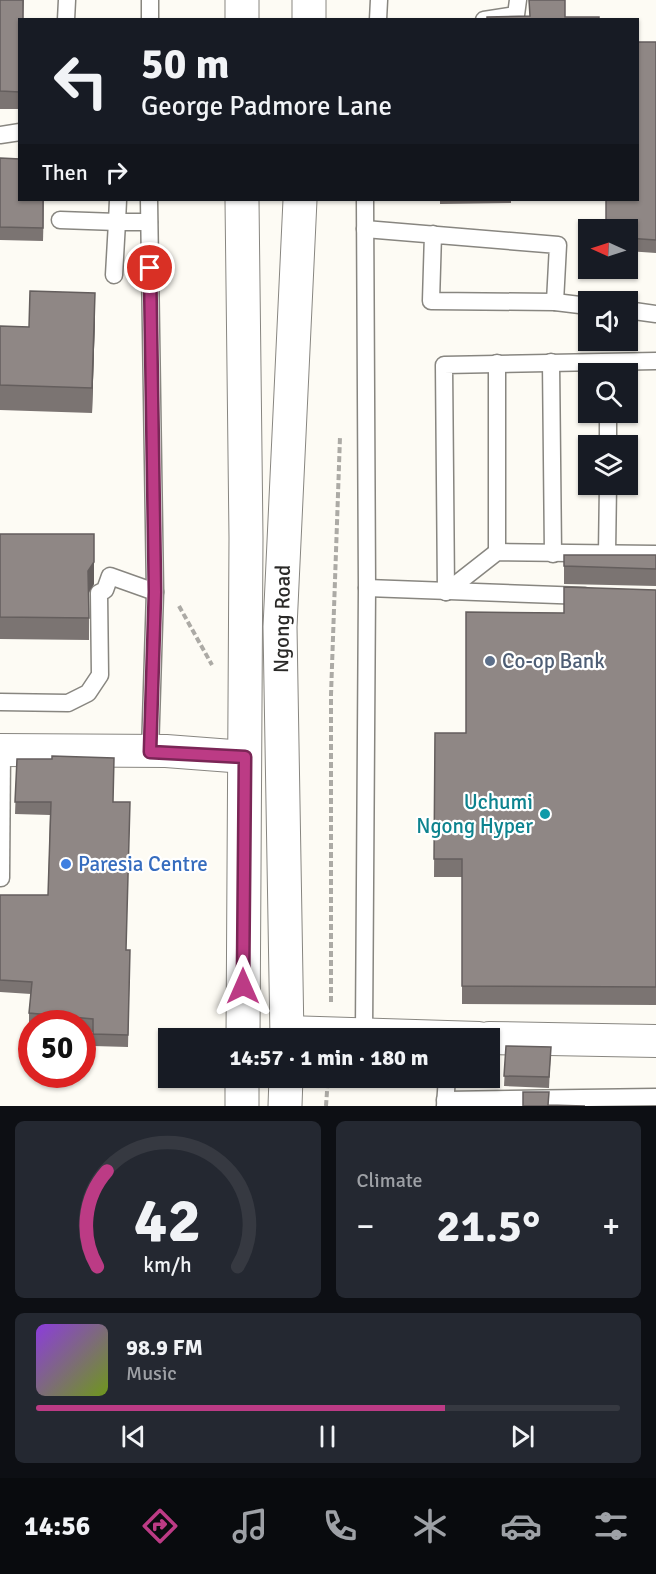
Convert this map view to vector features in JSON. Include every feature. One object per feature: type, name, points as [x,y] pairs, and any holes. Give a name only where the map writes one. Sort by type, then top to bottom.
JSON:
[{"type":"main road","points":[[242,0],[242,18]]},
{"type":"main road","points":[[309,0],[309,18]]},
{"type":"main road","name":"Ngong Road","points":[[242,201],[246,538],[243,1028]]},
{"type":"main road","name":"Ngong Road","points":[[287,1028],[280,627],[300,201]]},
{"type":"main road","points":[[242,1088],[242,1106]]},
{"type":"main road","points":[[285,1106],[286,1088]]},
{"type":"street","points":[[1,750],[150,752],[245,757]]},
{"type":"street","points":[[500,1038],[656,1041]]},
{"type":"lane","points":[[66,18],[67,0]]},
{"type":"lane","points":[[150,0],[150,18]]},
{"type":"lane","points":[[378,18],[379,0]]},
{"type":"lane","points":[[497,18],[516,15],[518,0]]},
{"type":"lane","points":[[0,135],[18,132]]},
{"type":"lane","points":[[114,275],[118,201]]},
{"type":"lane","points":[[149,201],[155,592],[150,752]]},
{"type":"lane","points":[[364,1028],[367,588],[365,201]]},
{"type":"lane","points":[[60,220],[149,222]]},
{"type":"lane","points":[[365,229],[558,245],[555,302]]},
{"type":"lane","points":[[432,234],[431,301],[555,302],[578,305]]},
{"type":"lane","points":[[638,312],[656,314]]},
{"type":"lane","points":[[446,592],[444,365],[551,362],[578,365]]},
{"type":"lane","points":[[551,362],[553,554]]},
{"type":"lane","points":[[638,364],[656,362]]},
{"type":"lane","points":[[497,363],[497,552]]},
{"type":"lane","points":[[607,554],[608,495]]},
{"type":"lane","points":[[446,592],[497,552],[656,554]]},
{"type":"lane","points":[[0,702],[68,703],[88,693],[100,675],[99,593],[105,590],[110,576],[155,592]]},
{"type":"lane","points":[[367,588],[598,596]]},
{"type":"lane","points":[[1,750],[1,878]]},
{"type":"lane","points":[[446,1088],[445,1103],[656,1097]]},
{"type":"path","points":[[331,1028],[331,695],[340,436]]},
{"type":"path","points":[[174,596],[217,675]]},
{"type":"path","points":[[326,1106],[327,1088]]},
{"type":"building","points":[[0,0],[23,0],[23,18],[18,18],[18,92],[0,91]]},
{"type":"building","points":[[529,0],[565,0],[565,17],[599,18],[487,18],[530,16]]},
{"type":"building","points":[[639,42],[656,42],[656,240],[638,239],[638,219],[606,219],[606,201],[639,201]]},
{"type":"building","points":[[0,158],[18,159],[18,201],[43,201],[43,228],[0,227]]},
{"type":"building","points":[[30,291],[95,293],[92,388],[0,385],[0,326],[29,327]]},
{"type":"building","points":[[0,534],[94,534],[94,562],[88,571],[89,618],[0,617]]},
{"type":"building","points":[[564,555],[656,555],[656,569],[564,566]]},
{"type":"building","name":"Uchumi Ngong Hyper","points":[[564,587],[656,590],[656,987],[462,986],[462,859],[434,859],[435,733],[466,733],[466,612],[564,613]]},
{"type":"building","points":[[52,756],[114,758],[113,802],[130,802],[126,950],[130,950],[128,1035],[96,1034],[96,1010],[29,1010],[32,982],[0,980],[0,895],[48,895],[51,802],[15,802],[17,759],[52,759]]},
{"type":"building","points":[[506,1046],[551,1047],[549,1077],[504,1076]]},
{"type":"building","points":[[523,1092],[549,1092],[548,1105],[585,1106],[523,1106]]},
{"type":"place","name":"Co-op Bank","points":[[490,661]]},
{"type":"place","name":"Uchumi Ngong Hyper","points":[[545,814]]},
{"type":"place","name":"Paresia Centre","points":[[66,864]]},
{"type":"route","points":[[150,268],[155,592],[150,752],[166,751],[245,757],[243,986]]}]
